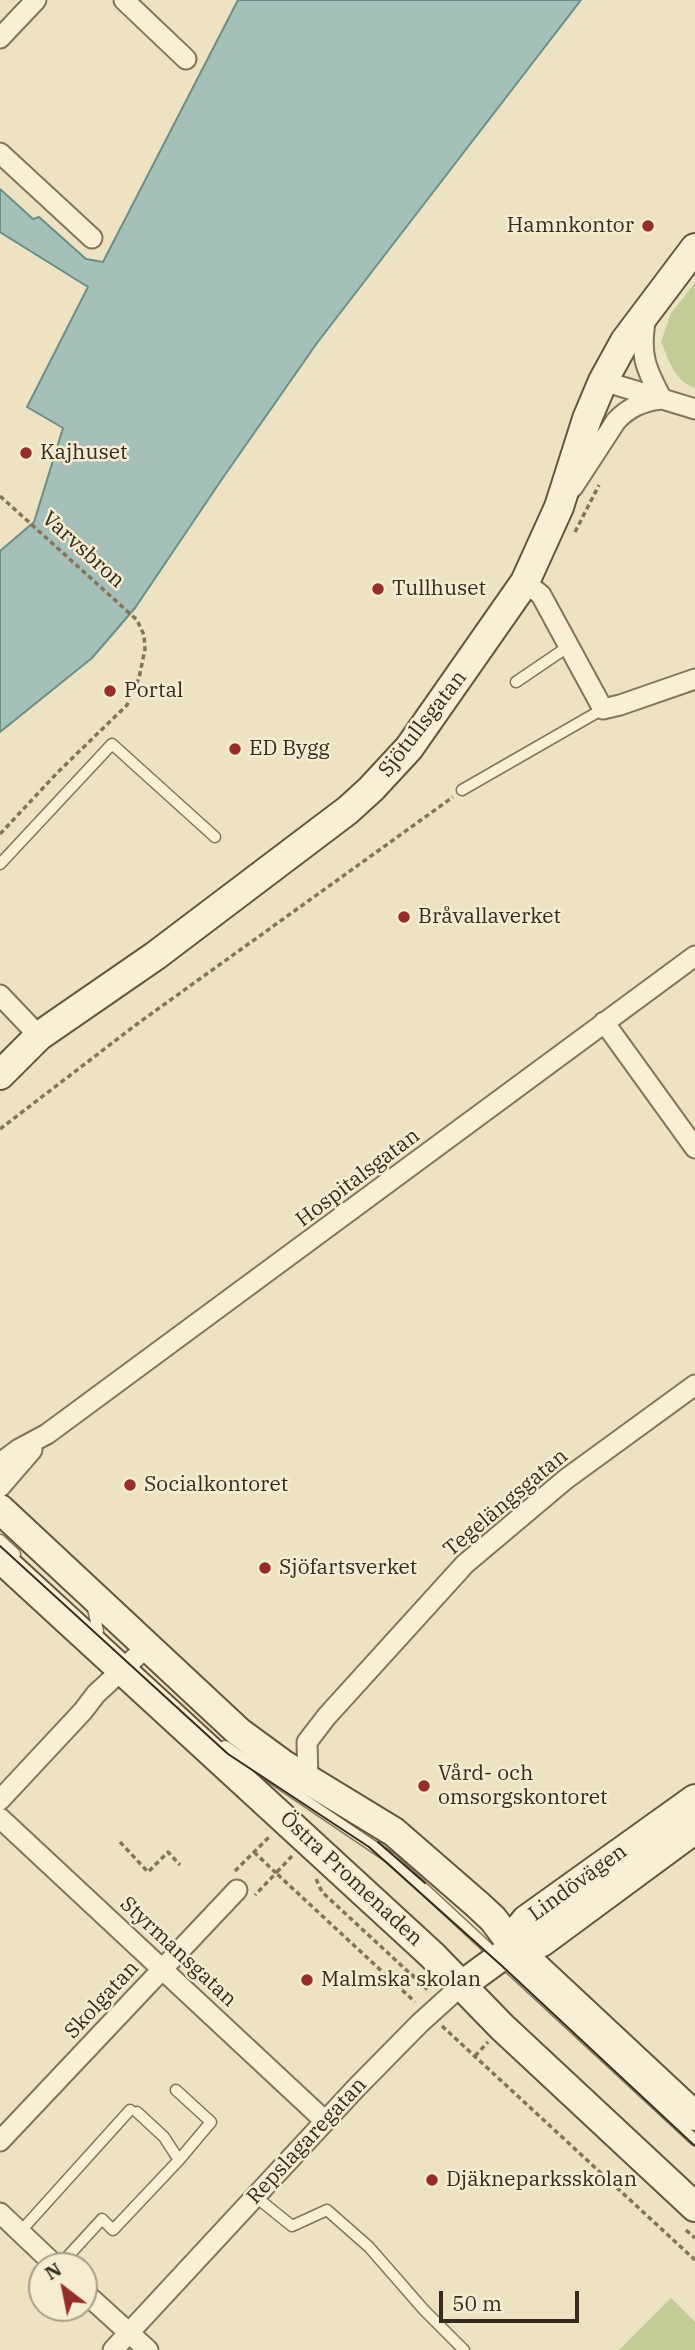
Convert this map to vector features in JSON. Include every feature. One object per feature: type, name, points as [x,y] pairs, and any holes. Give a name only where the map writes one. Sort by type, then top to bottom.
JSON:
[{"type":"main road","name":"Sjötullsgatan","points":[[0,1076],[39,1036],[155,956],[348,810],[409,748],[524,582],[559,508],[587,419],[603,381],[625,341],[695,248]]},
{"type":"main road","name":"Östra Promenaden","points":[[0,1509],[90,1592],[128,1654],[179,1676],[254,1745],[394,1832],[493,1919],[507,1952],[695,2116]]},
{"type":"main road","name":"Östra Promenaden","points":[[10,1558],[128,1654],[244,1780],[695,2207]]},
{"type":"main road","name":"Lindövägen","points":[[507,1952],[517,1931],[526,1920],[695,1799]]},
{"type":"main road","name":"Lindövägen","points":[[507,1952],[542,1942],[695,1829]]},
{"type":"main road","name":"Repslagaregatan","points":[[462,1984],[507,1952]]},
{"type":"street","points":[[0,38],[36,0]]},
{"type":"street","points":[[124,0],[186,59]]},
{"type":"street","points":[[0,153],[92,238]]},
{"type":"street","points":[[648,309],[642,349],[647,372],[662,399]]},
{"type":"street","points":[[603,381],[695,409]]},
{"type":"street","points":[[559,508],[616,421],[637,404],[662,399]]},
{"type":"street","points":[[524,582],[541,595],[603,709],[695,679]]},
{"type":"street","name":"Hospitalsgatan","points":[[0,1463],[47,1434],[695,956]]},
{"type":"street","points":[[0,995],[39,1036]]},
{"type":"street","points":[[604,1022],[695,1148]]},
{"type":"street","name":"Tegelängsgatan","points":[[308,1780],[307,1742],[327,1716],[466,1564],[566,1479],[695,1385]]},
{"type":"street","name":"Hospitalsgatan","points":[[0,1487],[47,1434]]},
{"type":"street","points":[[0,1800],[128,1654]]},
{"type":"street","name":"Styrmansgatan","points":[[0,1818],[326,2121]]},
{"type":"street","name":"Skolgatan","points":[[0,2141],[237,1890]]},
{"type":"street","name":"Repslagaregatan","points":[[113,2350],[326,2121],[420,2023],[462,1984]]},
{"type":"street","points":[[0,2213],[42,2252]]},
{"type":"street","points":[[98,2305],[148,2350]]},
{"type":"lane","points":[[516,682],[569,646]]},
{"type":"lane","points":[[462,790],[603,709]]},
{"type":"lane","points":[[0,864],[112,744],[215,837]]},
{"type":"lane","name":"Östra Promenaden","points":[[0,1540],[10,1558]]},
{"type":"lane","points":[[90,1592],[98,1631]]},
{"type":"lane","name":"Östra Promenaden","points":[[88,1622],[128,1654]]},
{"type":"lane","name":"Östra Promenaden","points":[[212,1734],[232,1753],[372,1844],[507,1952],[695,2140]]},
{"type":"lane","points":[[71,2252],[102,2219],[113,2230],[211,2122],[176,2090]]},
{"type":"lane","points":[[20,2232],[134,2111],[164,2137],[179,2160]]},
{"type":"lane","points":[[256,2197],[292,2226],[327,2210],[369,2246],[464,2350]]},
{"type":"path","name":"Varvsbron","points":[[0,496],[137,620],[144,635],[145,649],[139,678],[127,705],[58,772],[0,834]]},
{"type":"path","points":[[0,1129],[148,1016],[462,790]]},
{"type":"path","points":[[268,1837],[231,1876],[237,1890],[253,1897],[290,1858]]},
{"type":"path","points":[[120,1842],[148,1872],[168,1852],[180,1865]]},
{"type":"path","points":[[254,1852],[401,1988]]},
{"type":"path","points":[[475,2056],[695,2260]]},
{"type":"green space","points":[[695,283],[695,388],[677,375],[661,342],[671,313]]},
{"type":"green space","points":[[671,2298],[695,2322],[695,2350],[619,2350]]},
{"type":"water","points":[[238,0],[581,0],[317,343],[135,608],[92,658],[0,732],[0,551],[34,522],[63,428],[27,407],[88,287],[0,232],[0,189],[33,219],[39,217],[86,259],[103,262]]},
{"type":"tram line","points":[[0,1546],[228,1754],[369,1847],[502,1966],[695,2146]]},
{"type":"tram line","points":[[378,1842],[425,1883]]},
{"type":"place","name":"Hamnkontor","points":[[648,226]]},
{"type":"place","name":"Kajhuset","points":[[26,453]]},
{"type":"place","name":"Tullhuset","points":[[378,589]]},
{"type":"place","name":"Portal","points":[[110,691]]},
{"type":"place","name":"ED Bygg","points":[[235,749]]},
{"type":"place","name":"Bråvallaverket","points":[[404,917]]},
{"type":"place","name":"Socialkontoret","points":[[130,1485]]},
{"type":"place","name":"Sjöfartsverket","points":[[265,1568]]},
{"type":"place","name":"Vård- och omsorgskontoret","points":[[424,1786]]},
{"type":"place","name":"Malmska skolan","points":[[307,1980]]},
{"type":"place","name":"Djäkneparksskolan","points":[[432,2180]]}]
